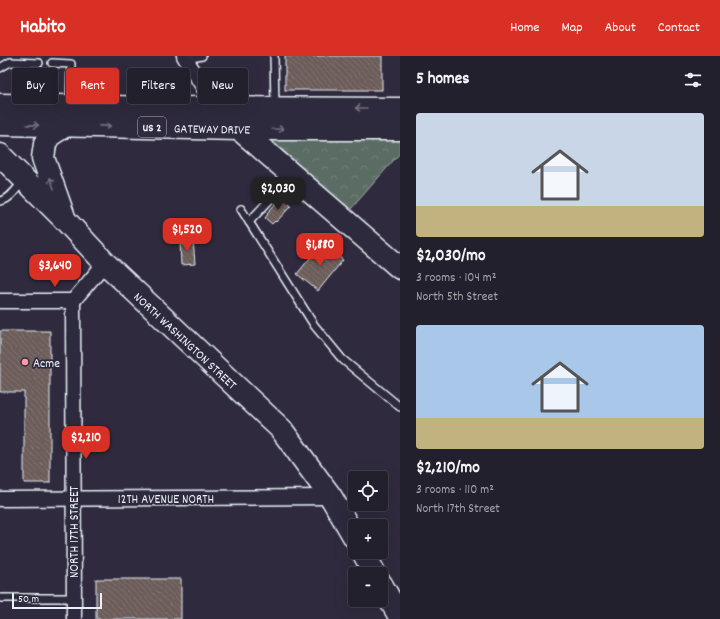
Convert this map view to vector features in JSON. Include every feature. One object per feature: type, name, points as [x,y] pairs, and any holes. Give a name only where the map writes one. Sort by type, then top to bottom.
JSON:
[{"type":"main road","name":"GATEWAY DRIVE","points":[[0,105],[68,116],[239,129],[400,129]]},
{"type":"main road","name":"GATEWAY DRIVE","points":[[0,124],[68,116],[216,108],[400,108]]},
{"type":"main road","points":[[216,108],[400,268]]},
{"type":"main road","points":[[65,220],[43,158],[45,144],[49,136],[68,116]]},
{"type":"main road","name":"NORTH WASHINGTON STREET","points":[[0,155],[65,220],[105,263],[281,429],[331,497],[348,526]]},
{"type":"main road","points":[[388,596],[400,617]]},
{"type":"street","points":[[185,57],[216,108]]},
{"type":"street","points":[[0,301],[73,301],[105,263]]},
{"type":"street","name":"NORTH 17TH STREET","points":[[73,301],[74,619]]},
{"type":"street","name":"12TH AVENUE NORTH","points":[[0,499],[331,497]]},
{"type":"lane","points":[[185,57],[202,56]]},
{"type":"lane","points":[[274,56],[275,108]]},
{"type":"lane","points":[[0,68],[11,59],[39,63]]},
{"type":"lane","points":[[52,63],[71,64],[68,116]]},
{"type":"lane","points":[[249,222],[292,175]]},
{"type":"lane","points":[[0,201],[3,201],[11,195],[24,180]]},
{"type":"lane","points":[[240,209],[314,325],[342,359],[400,407]]},
{"type":"lane","points":[[0,598],[74,598]]},
{"type":"green space","points":[[400,133],[400,153],[350,210],[270,139]]},
{"type":"building","points":[[285,56],[382,56],[382,90],[285,90]]},
{"type":"building","points":[[282,197],[291,206],[276,222],[275,221],[272,224],[265,218],[268,214],[267,213]]},
{"type":"building","points":[[193,239],[195,264],[181,265],[180,240]]},
{"type":"building","points":[[322,243],[343,260],[318,291],[297,274]]},
{"type":"building","points":[[0,331],[50,331],[50,483],[24,483],[24,392],[0,392]]},
{"type":"building","points":[[96,579],[181,579],[181,619],[96,619]]},
{"type":"place","name":"Acme","points":[[25,362]]}]
